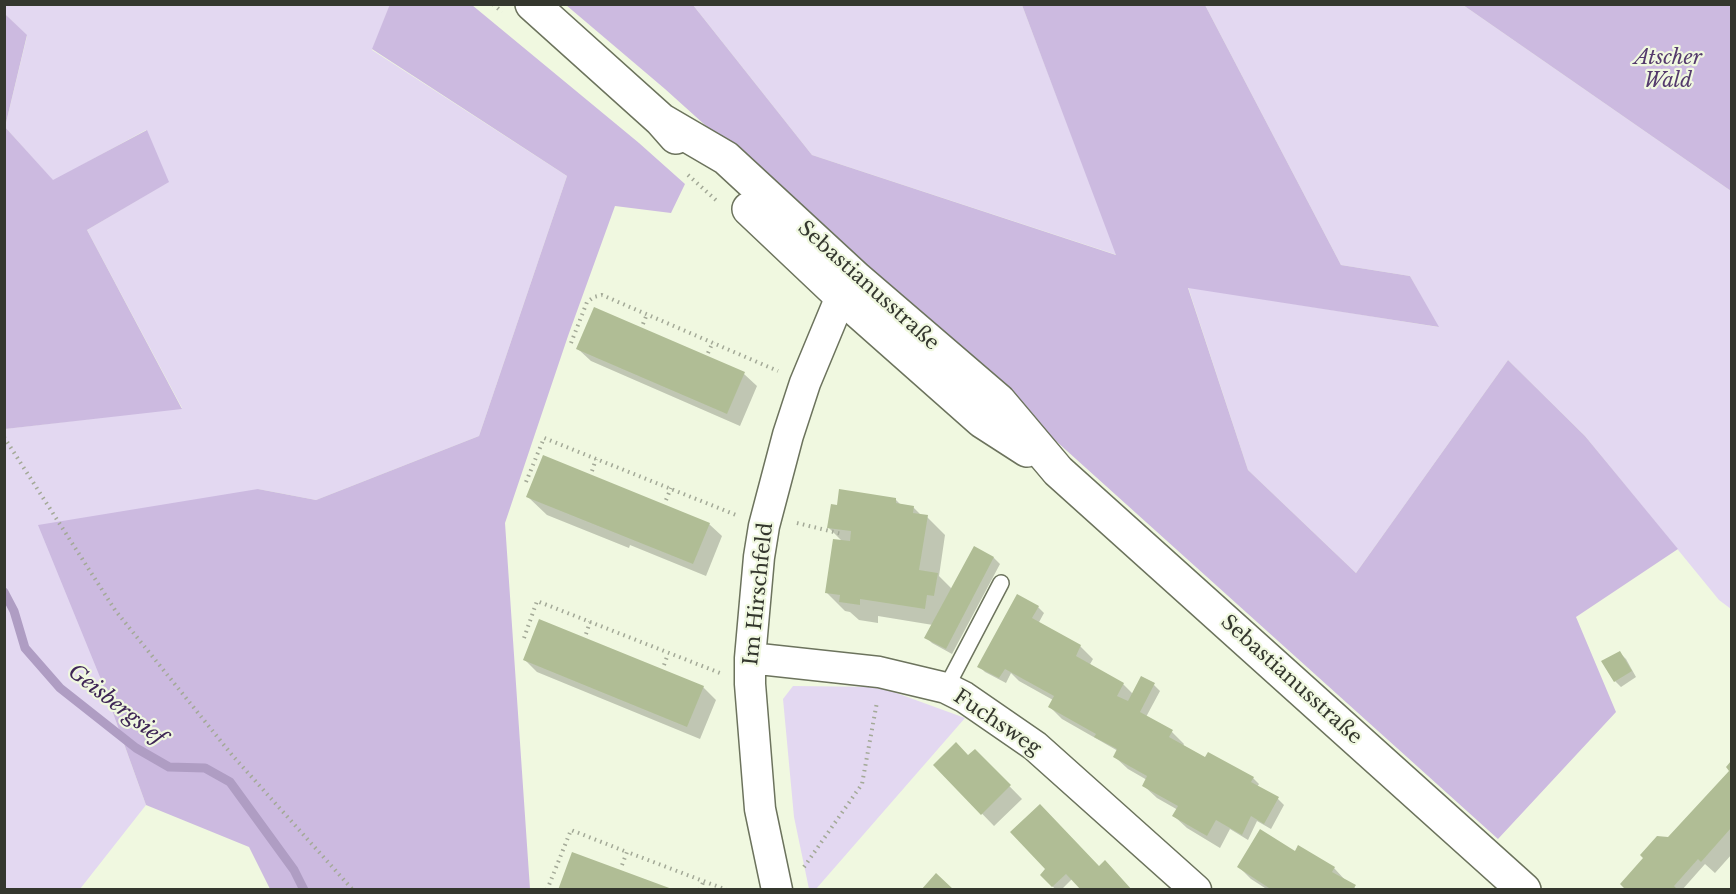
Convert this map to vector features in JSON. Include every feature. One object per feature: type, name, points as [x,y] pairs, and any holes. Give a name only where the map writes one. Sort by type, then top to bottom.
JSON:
[{"type":"main road","name":"Sebastianusstraße","points":[[532,4],[661,120],[726,158],[850,288],[999,401],[1058,471],[1524,890]]},
{"type":"street","name":"Im Hirschfeld","points":[[788,882],[760,809],[750,671],[755,590],[765,521],[788,435],[805,383],[837,306],[850,288]]},
{"type":"street","name":"Fuchsweg","points":[[750,671],[879,672],[946,688],[964,697],[1035,746],[1197,890]]},
{"type":"lane","points":[[946,688],[1001,583]]},
{"type":"path","points":[[681,169],[724,207]]},
{"type":"path","points":[[572,343],[587,302],[602,295],[805,383]]},
{"type":"path","points":[[643,324],[647,313]]},
{"type":"path","points":[[708,353],[713,342]]},
{"type":"path","points":[[4,437],[115,610],[232,755],[353,890]]},
{"type":"path","points":[[526,482],[544,438],[671,488],[765,521],[842,534]]},
{"type":"path","points":[[592,471],[597,459]]},
{"type":"path","points":[[666,500],[671,488]]},
{"type":"path","points":[[524,638],[537,601],[668,654],[750,671]]},
{"type":"path","points":[[586,634],[590,622]]},
{"type":"path","points":[[664,665],[668,654]]},
{"type":"path","points":[[788,882],[862,784],[880,687],[879,672]]},
{"type":"path","points":[[547,890],[571,830],[727,890]]},
{"type":"path","points":[[622,866],[627,852]]},
{"type":"path","points":[[700,890],[704,880]]},
{"type":"shaded area","points":[[5,5],[390,5],[372,50],[567,176],[479,436],[316,500],[258,489],[100,677],[146,805],[80,889],[5,889],[4,429],[182,408],[87,230],[168,182],[146,130],[53,181],[5,127],[27,36],[5,14]]},
{"type":"shaded area","points":[[693,5],[1022,5],[1117,255],[812,155]]},
{"type":"shaded area","points":[[1205,5],[1463,5],[1731,191],[1731,609],[1719,600],[1585,436],[1508,360],[1356,573],[1248,470],[1188,287],[1438,327],[1410,276],[1341,265]]},
{"type":"shaded area","points":[[793,686],[880,687],[965,718],[816,889],[809,889],[794,817],[783,699]]},
{"type":"green space","points":[[390,4],[472,5],[685,184],[671,213],[615,206],[505,523],[530,889],[270,889],[249,847],[146,805],[100,677],[38,525],[258,489],[316,500],[479,436],[567,176],[372,49]]},
{"type":"green space","points":[[566,5],[693,5],[812,155],[1116,255],[1022,5],[1205,5],[1341,265],[1410,276],[1439,327],[1188,288],[1248,470],[1356,573],[1508,360],[1585,436],[1678,549],[1576,617],[1616,712],[1498,839],[665,89]]},
{"type":"green space","name":"Atscher Wald","points":[[1463,5],[1731,5],[1731,191]]},
{"type":"green space","points":[[5,14],[27,35],[5,127]]},
{"type":"green space","points":[[5,127],[53,180],[147,130],[169,182],[87,230],[182,409],[5,429]]},
{"type":"building","points":[[594,307],[745,372],[727,414],[576,349]]},
{"type":"building","points":[[543,455],[710,523],[693,564],[526,497]]},
{"type":"building","points":[[839,489],[896,498],[896,503],[914,506],[913,513],[928,515],[919,570],[938,573],[934,596],[927,595],[925,609],[860,599],[860,605],[839,602],[840,595],[825,593],[833,539],[850,541],[851,531],[827,528],[831,504],[837,505]]},
{"type":"building","points":[[974,546],[994,557],[946,649],[924,638]]},
{"type":"building","points":[[1017,594],[1039,606],[1032,618],[1081,645],[1076,656],[1124,683],[1117,696],[1128,701],[1141,676],[1155,683],[1140,712],[1173,730],[1169,737],[1205,757],[1208,752],[1254,777],[1251,782],[1279,797],[1264,824],[1251,816],[1242,835],[1216,820],[1207,836],[1172,816],[1178,806],[1142,786],[1147,776],[1113,757],[1117,749],[1094,737],[1096,734],[1048,707],[1054,696],[1005,669],[999,678],[977,667]]},
{"type":"building","points":[[539,619],[704,686],[687,727],[523,660]]},
{"type":"building","points":[[1620,651],[1632,671],[1614,682],[1601,661]]},
{"type":"building","points":[[956,742],[968,755],[975,749],[1011,785],[981,815],[933,765]]},
{"type":"building","points":[[1731,761],[1731,828],[1701,862],[1698,859],[1674,886],[1678,890],[1626,890],[1620,884],[1643,858],[1640,855],[1657,836],[1668,837],[1729,771],[1726,767]]},
{"type":"building","points":[[1040,804],[1099,866],[1105,860],[1132,890],[1081,890],[1066,874],[1052,887],[1040,875],[1045,869],[1010,832]]},
{"type":"building","points":[[1260,829],[1295,851],[1298,845],[1335,867],[1332,872],[1356,885],[1354,888],[1357,890],[1272,890],[1237,867]]},
{"type":"building","points":[[572,852],[672,889],[672,890],[558,890]]},
{"type":"building","points":[[936,873],[954,890],[921,890]]},
{"type":"waterway","name":"Geisbergsief","points":[[4,592],[14,611],[25,648],[60,688],[136,748],[169,767],[205,768],[230,782],[294,870],[304,890]]}]
